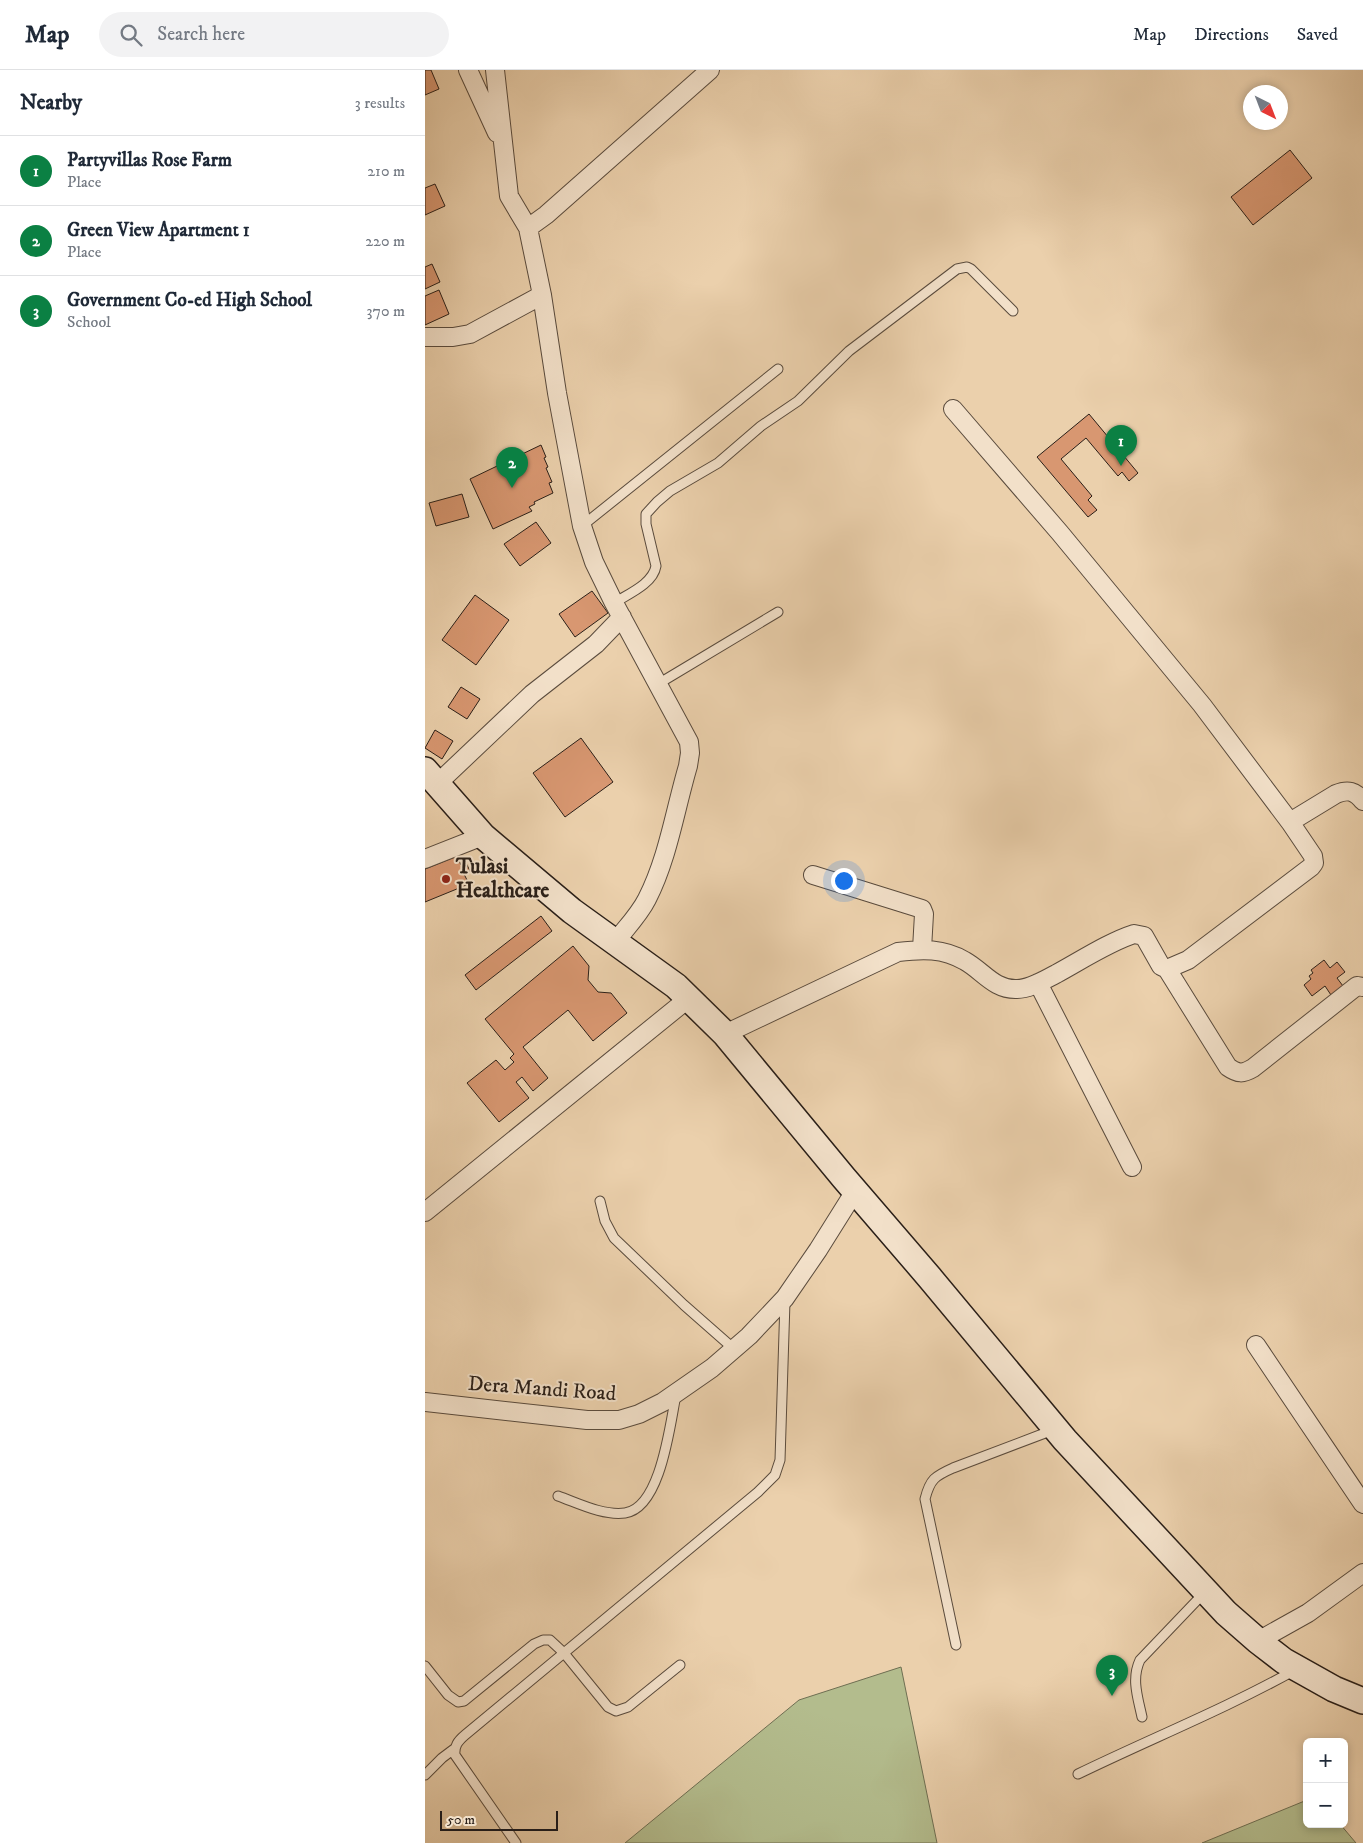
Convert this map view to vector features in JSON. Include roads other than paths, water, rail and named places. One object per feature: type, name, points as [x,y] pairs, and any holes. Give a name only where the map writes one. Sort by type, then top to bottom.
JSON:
[{"type":"street","points":[[468,70],[504,149]]},
{"type":"street","points":[[495,70],[509,196],[528,228],[542,295],[557,393],[582,526],[594,562],[689,742],[688,766],[658,872],[647,899],[615,942]]},
{"type":"street","points":[[528,228],[546,215],[710,70]]},
{"type":"street","points":[[425,338],[453,337],[469,334],[542,295]]},
{"type":"street","points":[[953,409],[1060,533],[1202,705],[1290,822],[1313,856],[1314,863],[1311,867],[1188,960],[1167,969]]},
{"type":"street","points":[[618,610],[596,644],[431,777],[483,836],[572,910],[676,986],[725,1034],[1055,1429],[1226,1613],[1257,1641],[1297,1668],[1333,1689],[1363,1702]]},
{"type":"street","points":[[1290,822],[1344,791],[1356,793],[1363,801]]},
{"type":"street","points":[[425,860],[483,836]]},
{"type":"street","points":[[813,875],[922,909],[924,914],[923,949]]},
{"type":"street","points":[[725,1034],[898,952],[923,949],[940,951],[965,961],[1003,988],[1018,989],[1038,983],[1134,934],[1144,936],[1161,966],[1167,969],[1228,1067],[1235,1072],[1244,1073],[1253,1068],[1357,986],[1363,987]]},
{"type":"street","points":[[1038,983],[1132,1167]]},
{"type":"street","points":[[425,1212],[689,998]]},
{"type":"street","name":"Dera Mandi Road","points":[[425,1402],[587,1420],[619,1420],[639,1414],[663,1402],[712,1368],[749,1336],[785,1298],[818,1250],[855,1190]]},
{"type":"street","points":[[1256,1345],[1363,1504]]},
{"type":"street","points":[[1257,1641],[1308,1613],[1363,1573]]},
{"type":"lane","points":[[618,610],[655,573],[656,566],[646,524],[646,514],[657,502],[670,491],[718,463],[761,426],[798,401],[849,351],[957,269],[967,267],[971,269],[1013,311]]},
{"type":"lane","points":[[582,526],[778,369]]},
{"type":"lane","points":[[658,684],[778,612]]},
{"type":"lane","points":[[599,1201],[605,1221],[614,1238],[677,1299],[734,1349]]},
{"type":"lane","points":[[425,1775],[454,1749],[465,1736],[758,1492],[775,1475],[780,1460],[785,1298]]},
{"type":"lane","points":[[558,1496],[612,1513],[627,1513],[641,1506],[651,1492],[660,1469],[676,1392]]},
{"type":"lane","points":[[956,1645],[925,1499],[928,1484],[940,1474],[1055,1429]]},
{"type":"lane","points":[[1143,1717],[1135,1685],[1135,1670],[1140,1660],[1206,1591]]},
{"type":"lane","points":[[425,1666],[448,1695],[458,1702],[464,1701],[533,1644],[543,1640],[550,1640],[564,1652],[608,1707],[617,1711],[628,1706],[680,1664]]},
{"type":"lane","points":[[1078,1774],[1147,1740],[1188,1724],[1266,1686],[1297,1668]]},
{"type":"lane","points":[[454,1749],[455,1755],[516,1843]]},
{"type":"place","name":"Partyvillas Rose Farm","points":[[1121,466]]},
{"type":"place","name":"Green View Apartment 1","points":[[512,488]]},
{"type":"place","name":"Tulasi Healthcare","points":[[446,879]]},
{"type":"place","name":"Government Co-ed High School","points":[[1112,1696]]}]
